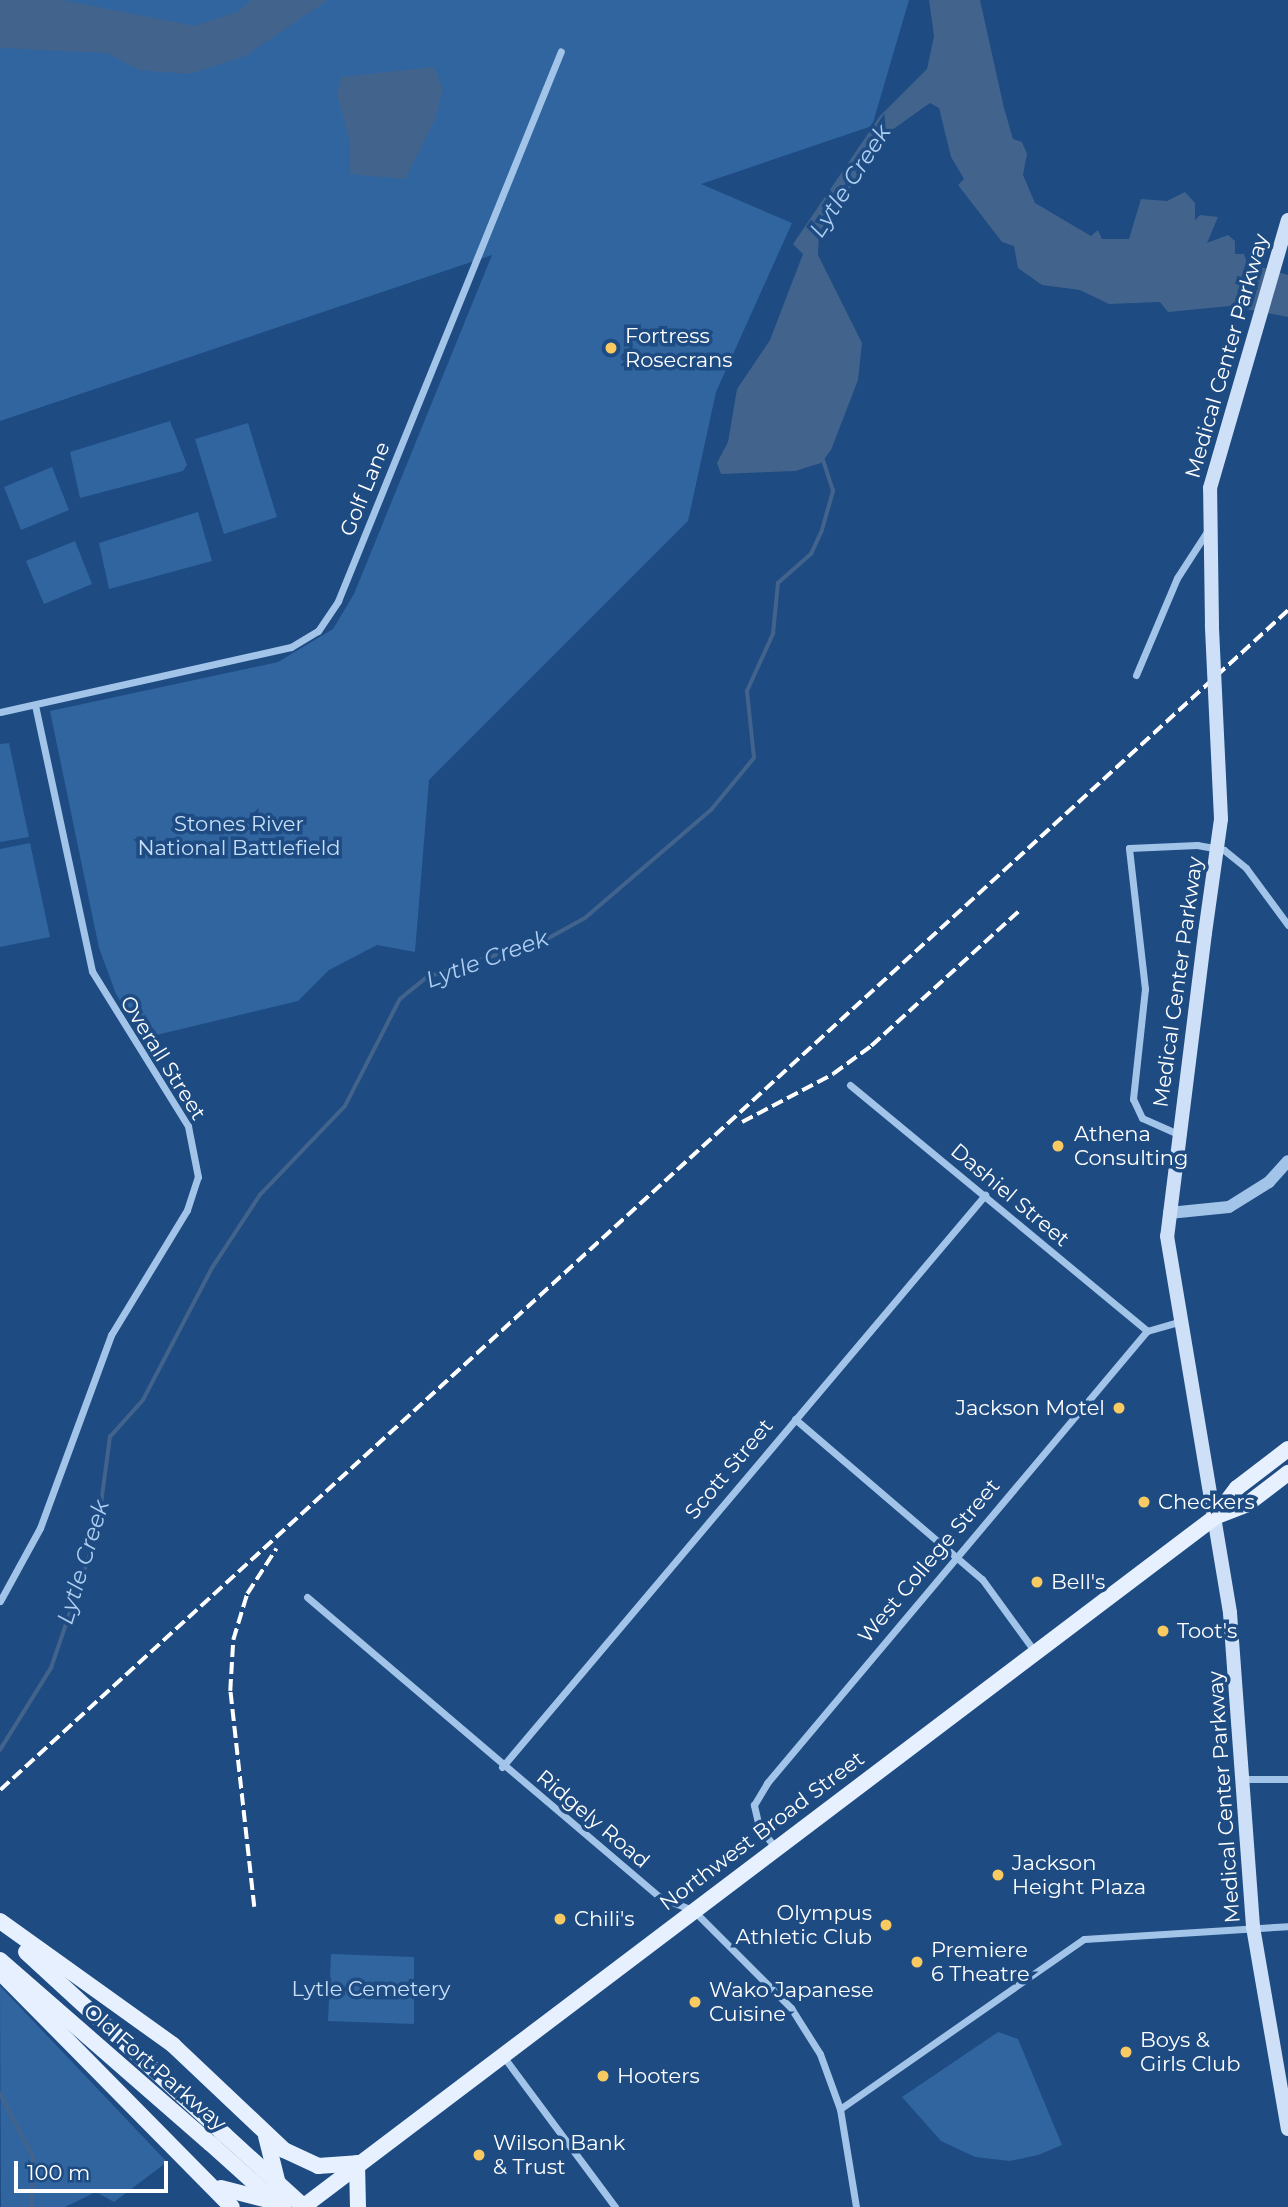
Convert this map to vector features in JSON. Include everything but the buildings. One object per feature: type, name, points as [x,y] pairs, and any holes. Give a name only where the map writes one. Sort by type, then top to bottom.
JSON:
[{"type":"main road","name":"Medical Center Parkway","points":[[1288,220],[1210,488],[1208,530],[1221,819],[1169,1213],[1178,1321],[1215,1517],[1245,1779],[1254,1927],[1285,2086],[1288,2129]]},
{"type":"main road","name":"Northwest Broad Street","points":[[1215,1517],[1237,1488],[1288,1449]]},
{"type":"main road","name":"Northwest Broad Street","points":[[307,2205],[357,2163],[1215,1517],[1246,1505],[1288,1474]]},
{"type":"main road","points":[[0,1921],[173,2045],[265,2134],[308,2163],[357,2163],[358,2207]]},
{"type":"main road","name":"Old Fort Parkway","points":[[0,1928],[225,2135],[307,2205]]},
{"type":"main road","name":"Old Fort Parkway","points":[[0,1960],[280,2206]]},
{"type":"main road","points":[[0,1972],[69,2048],[216,2186],[232,2207]]},
{"type":"main road","points":[[265,2134],[276,2162],[280,2206]]},
{"type":"main road","points":[[216,2186],[280,2206],[307,2205]]},
{"type":"street","name":"Golf Lane","points":[[0,712],[292,647],[318,631],[338,601],[561,51]]},
{"type":"street","points":[[1136,675],[1177,578],[1208,530]]},
{"type":"street","name":"Overall Street","points":[[0,1601],[40,1528],[110,1335],[187,1209],[198,1177],[188,1126],[92,971],[35,705]]},
{"type":"street","points":[[1178,1134],[1142,1118],[1133,1099],[1145,989],[1129,848],[1224,850],[1246,868],[1285,915],[1288,925]]},
{"type":"street","name":"Dashiel Street","points":[[850,1085],[1147,1331]]},
{"type":"street","points":[[1169,1213],[1229,1206],[1269,1182],[1288,1161]]},
{"type":"street","name":"Scott Street","points":[[502,1767],[985,1195]]},
{"type":"street","points":[[1147,1331],[1178,1321]]},
{"type":"street","name":"West College Street","points":[[775,1847],[759,1827],[754,1805],[767,1783],[1147,1331]]},
{"type":"street","points":[[795,1419],[958,1557],[1035,1652]]},
{"type":"street","name":"Ridgely Road","points":[[307,1597],[502,1767],[659,1897],[693,1910],[791,2008],[820,2054],[840,2109],[856,2207]]},
{"type":"street","points":[[1245,1779],[1288,1779]]},
{"type":"street","points":[[840,2109],[1084,1939],[1288,1926]]},
{"type":"street","points":[[502,2055],[615,2207]]},
{"type":"green space","name":"Stones River National Battlefield","points":[[0,0],[909,0],[872,126],[701,184],[792,223],[716,392],[688,521],[429,780],[415,952],[377,945],[329,970],[298,1001],[144,1038],[116,994],[99,948],[50,711],[278,662],[333,629],[354,594],[492,255],[0,421]]},
{"type":"green space","points":[[170,421],[187,465],[183,471],[80,498],[70,452]]},
{"type":"green space","points":[[248,423],[277,517],[224,534],[195,439]]},
{"type":"green space","points":[[52,467],[69,510],[21,530],[4,487]]},
{"type":"green space","points":[[198,512],[212,561],[109,589],[99,543]]},
{"type":"green space","points":[[75,541],[92,584],[44,604],[26,561]]},
{"type":"green space","points":[[9,743],[29,837],[0,842],[0,744]]},
{"type":"green space","points":[[30,843],[50,937],[0,947],[0,849]]},
{"type":"green space","name":"Lytle Cemetery","points":[[331,1954],[414,1957],[414,2024],[328,2021]]},
{"type":"green space","points":[[0,1986],[167,2162],[114,2202],[96,2192],[65,2207],[1,2207]]},
{"type":"green space","points":[[998,2032],[1018,2039],[1062,2145],[1038,2155],[1010,2161],[975,2157],[941,2141],[902,2097]]},
{"type":"water","points":[[0,0],[62,0],[195,26],[239,11],[251,0],[328,0],[245,56],[190,74],[139,70],[107,53],[0,48]]},
{"type":"water","points":[[929,0],[980,0],[1013,139],[1022,142],[1027,154],[1023,175],[1035,203],[1091,236],[1098,230],[1102,239],[1129,239],[1141,199],[1167,201],[1185,192],[1195,203],[1195,220],[1200,215],[1218,217],[1207,243],[1228,235],[1235,241],[1235,254],[1244,254],[1247,263],[1288,275],[1288,317],[1230,306],[1168,312],[1160,302],[1109,304],[1080,290],[1042,285],[1018,268],[1014,246],[1002,242],[958,185],[964,179],[951,157],[939,108],[930,103],[892,130],[819,232],[818,255],[862,343],[858,380],[831,450],[821,463],[795,471],[721,474],[717,463],[728,442],[737,389],[770,340],[803,254],[793,244],[880,116],[927,69],[934,36]]},
{"type":"water","points":[[434,67],[443,89],[435,120],[405,179],[350,174],[350,141],[337,95],[341,77]]},
{"type":"waterway","name":"Lytle Creek","points":[[0,1750],[51,1668],[97,1534],[110,1437],[143,1400],[212,1268],[260,1195],[345,1106],[400,999],[427,977],[547,939],[585,918],[711,810],[754,758],[747,691],[773,634],[778,583],[811,554],[822,530],[833,491],[822,457]]},
{"type":"waterway","name":"Lytle Creek","points":[[0,2093],[34,2158],[32,2207]]},
{"type":"railway","points":[[0,1790],[1288,610]]},
{"type":"railway","points":[[742,1122],[833,1074],[871,1046],[1021,909]]},
{"type":"railway","points":[[254,1907],[230,1691],[233,1640],[247,1594],[276,1549]]},
{"type":"place","name":"Fortress Rosecrans","points":[[611,348]]},
{"type":"place","name":"Athena Consulting","points":[[1058,1146]]},
{"type":"place","name":"Jackson Motel","points":[[1119,1408]]},
{"type":"place","name":"Checkers","points":[[1144,1502]]},
{"type":"place","name":"Bell's","points":[[1037,1582]]},
{"type":"place","name":"Toot's","points":[[1163,1631]]},
{"type":"place","name":"Jackson Height Plaza","points":[[998,1875]]},
{"type":"place","name":"Chili's","points":[[560,1919]]},
{"type":"place","name":"Olympus Athletic Club","points":[[886,1925]]},
{"type":"place","name":"Premiere 6 Theatre","points":[[917,1962]]},
{"type":"place","name":"Wako Japanese Cuisine","points":[[695,2002]]},
{"type":"place","name":"Boys & Girls Club","points":[[1126,2052]]},
{"type":"place","name":"Hooters","points":[[603,2076]]},
{"type":"place","name":"Wilson Bank & Trust","points":[[479,2155]]}]
